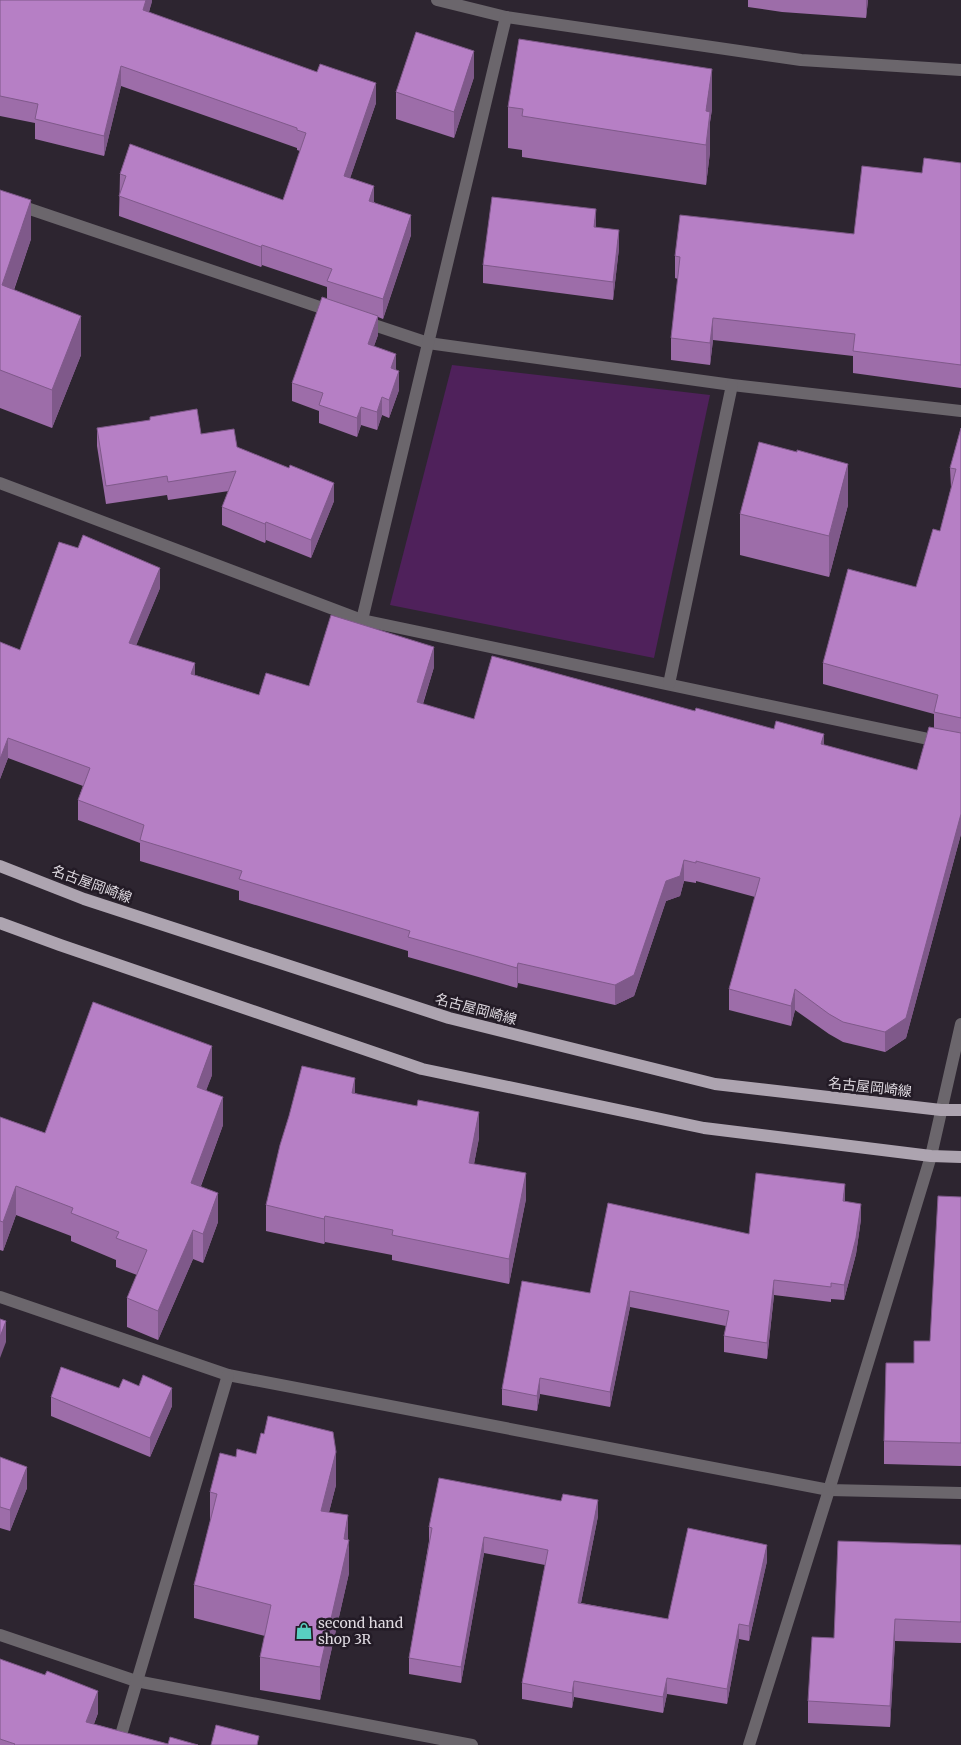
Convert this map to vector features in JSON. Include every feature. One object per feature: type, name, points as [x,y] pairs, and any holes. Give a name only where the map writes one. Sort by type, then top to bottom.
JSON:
[{"type":"main road","name":"名古屋岡崎線","points":[[0,866],[84,899],[449,1018],[715,1084],[941,1110],[961,1110]]},
{"type":"main road","points":[[0,922],[69,948],[422,1069],[704,1128],[931,1156],[961,1157]]},
{"type":"street","points":[[437,0],[506,18],[801,60],[961,70]]},
{"type":"street","points":[[362,620],[506,18]]},
{"type":"street","points":[[0,199],[428,343],[732,385],[961,411]]},
{"type":"street","points":[[669,684],[732,385]]},
{"type":"street","points":[[0,483],[362,620],[961,746]]},
{"type":"street","points":[[749,1745],[931,1156],[961,1024]]},
{"type":"street","points":[[0,1297],[228,1375],[829,1490],[961,1493]]},
{"type":"street","points":[[118,1745],[228,1375]]},
{"type":"street","points":[[0,1635],[136,1681],[472,1745]]},
{"type":"shaded area","points":[[452,365],[710,395],[654,658],[390,605]]},
{"type":"building","points":[[0,0],[146,0],[143,10],[317,72],[320,64],[376,83],[344,176],[374,186],[369,201],[411,215],[383,299],[327,281],[332,269],[262,245],[261,247],[119,196],[126,176],[120,174],[130,144],[283,200],[306,133],[297,130],[297,128],[121,66],[104,136],[35,119],[38,104],[0,96]]},
{"type":"building","points":[[416,32],[474,51],[454,112],[396,92]]},
{"type":"building","points":[[519,39],[712,69],[706,111],[710,112],[706,145],[522,116],[523,109],[508,107]]},
{"type":"building","points":[[924,158],[961,163],[961,365],[853,351],[855,334],[713,318],[710,343],[671,338],[680,257],[675,256],[680,215],[854,234],[862,166],[922,173]]},
{"type":"building","points":[[0,190],[31,200],[2,285],[81,316],[52,390],[0,370]]},
{"type":"building","points":[[492,197],[596,209],[594,227],[619,230],[613,282],[483,265]]},
{"type":"building","points":[[322,297],[378,316],[368,344],[396,354],[391,368],[399,371],[389,400],[382,397],[377,412],[361,407],[357,418],[319,405],[323,393],[292,383]]},
{"type":"building","points":[[197,409],[201,434],[234,429],[237,447],[289,468],[290,465],[334,483],[311,540],[222,507],[236,471],[168,482],[167,476],[106,486],[97,428],[150,420],[150,417]]},
{"type":"building","points":[[961,428],[961,718],[934,712],[938,695],[823,663],[848,569],[916,587],[933,529],[940,531],[956,469],[950,468]]},
{"type":"building","points":[[759,442],[848,464],[829,536],[740,514]]},
{"type":"building","points":[[83,535],[160,568],[129,643],[195,663],[191,674],[259,695],[266,673],[309,686],[331,615],[434,647],[417,702],[474,719],[492,656],[695,711],[696,708],[774,729],[776,721],[824,734],[821,744],[917,770],[929,727],[961,733],[961,814],[906,1018],[885,1032],[843,1022],[795,989],[791,1006],[729,989],[760,878],[696,861],[696,863],[684,860],[680,876],[666,881],[634,975],[615,985],[518,963],[517,968],[408,937],[410,931],[239,879],[242,871],[140,840],[144,825],[78,800],[90,768],[8,738],[0,759],[0,642],[20,650],[59,542],[78,548]]},
{"type":"building","points":[[93,1002],[212,1046],[197,1087],[223,1097],[191,1183],[218,1193],[203,1234],[193,1230],[158,1311],[127,1298],[147,1250],[116,1238],[119,1232],[71,1213],[73,1208],[16,1186],[3,1222],[0,1221],[0,1117],[45,1133]]},
{"type":"building","points":[[302,1066],[355,1078],[352,1093],[417,1106],[418,1100],[479,1112],[469,1163],[526,1173],[509,1259],[392,1235],[393,1230],[325,1216],[324,1219],[266,1205]]},
{"type":"building","points":[[756,1173],[845,1184],[843,1201],[861,1204],[856,1238],[844,1285],[831,1283],[831,1287],[774,1280],[767,1343],[724,1336],[729,1311],[630,1291],[610,1392],[540,1378],[537,1396],[502,1389],[522,1281],[590,1293],[608,1203],[749,1234]]},
{"type":"building","points":[[938,1196],[961,1197],[961,1443],[884,1441],[886,1363],[914,1363],[914,1341],[930,1341]]},
{"type":"building","points":[[0,1319],[6,1321],[0,1337]]},
{"type":"building","points":[[61,1367],[119,1388],[123,1379],[139,1386],[143,1375],[172,1388],[150,1438],[51,1397]]},
{"type":"building","points":[[268,1416],[333,1432],[336,1452],[321,1511],[348,1515],[344,1539],[349,1540],[320,1667],[260,1657],[271,1605],[194,1585],[217,1494],[210,1492],[220,1453],[236,1457],[237,1449],[256,1454],[261,1433],[264,1434]]},
{"type":"building","points":[[0,1457],[27,1467],[10,1510],[0,1507]]},
{"type":"building","points":[[439,1478],[561,1501],[563,1494],[598,1500],[578,1603],[668,1619],[688,1528],[767,1545],[749,1626],[739,1624],[727,1689],[667,1678],[663,1697],[574,1681],[572,1693],[522,1683],[548,1550],[484,1537],[461,1667],[409,1658],[432,1528],[429,1527]]},
{"type":"building","points":[[838,1541],[961,1545],[961,1622],[895,1619],[890,1706],[808,1701],[812,1637],[834,1638]]},
{"type":"building","points":[[0,1659],[45,1675],[47,1671],[98,1691],[86,1722],[168,1744],[170,1737],[198,1745],[14,1745],[0,1739]]},
{"type":"building","points":[[216,1725],[259,1736],[257,1745],[211,1745]]},
{"type":"place","name":"second hand shop 3R","points":[[304,1631]]}]
